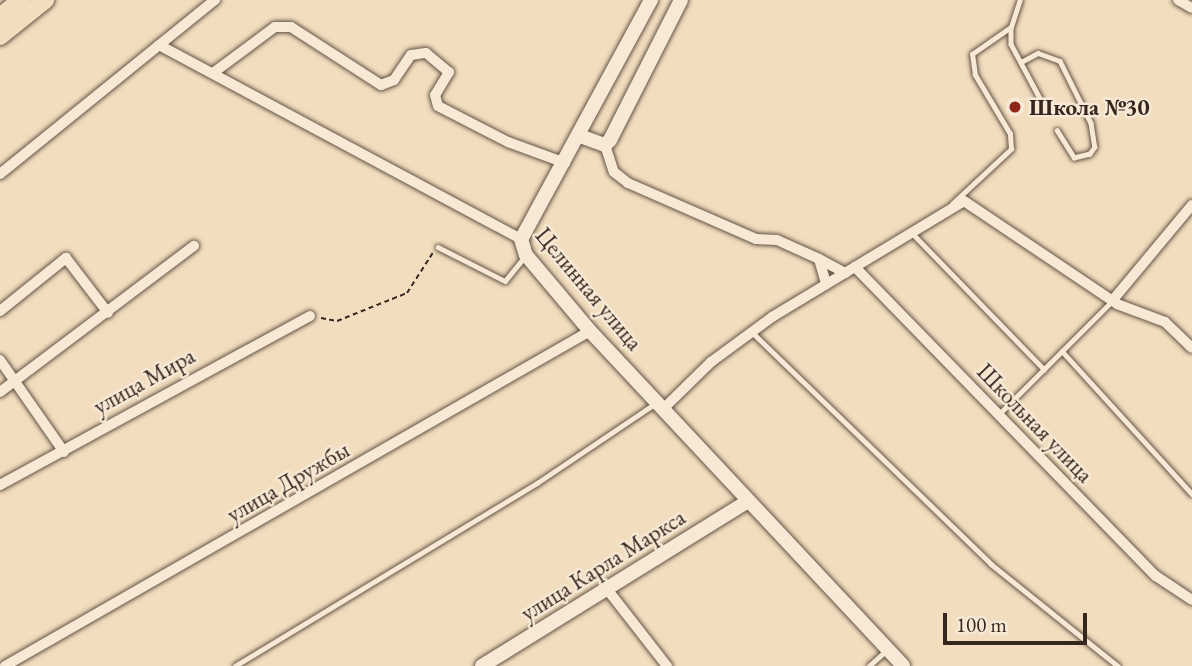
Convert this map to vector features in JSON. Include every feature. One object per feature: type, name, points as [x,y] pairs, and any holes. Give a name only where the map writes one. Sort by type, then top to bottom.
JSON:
[{"type":"highway","points":[[0,17],[21,0]]},
{"type":"highway","points":[[0,36],[45,0]]},
{"type":"street","points":[[0,174],[215,0]]},
{"type":"street","points":[[521,239],[580,136],[651,0]]},
{"type":"street","points":[[681,0],[605,145],[614,172],[628,183],[743,234],[777,240],[845,273]]},
{"type":"street","points":[[1178,0],[1192,8]]},
{"type":"street","points":[[213,73],[275,27],[291,27],[381,85],[394,80],[411,55],[426,53],[449,72],[435,95],[438,106],[508,142],[565,163]]},
{"type":"street","name":"Целинная улица","points":[[159,45],[521,239],[526,255],[590,331],[903,666]]},
{"type":"street","points":[[580,136],[605,145]]},
{"type":"street","points":[[660,406],[711,362],[752,332],[964,201],[1112,301],[1165,322],[1192,348]]},
{"type":"street","points":[[1112,301],[1192,205]]},
{"type":"street","points":[[0,393],[194,246]]},
{"type":"street","points":[[0,311],[66,258],[108,313]]},
{"type":"street","points":[[818,259],[826,284]]},
{"type":"street","name":"Школьная улица","points":[[855,267],[1156,576],[1192,600]]},
{"type":"street","name":"улица Мира","points":[[0,485],[310,316]]},
{"type":"street","name":"улица Дружбы","points":[[5,666],[590,331]]},
{"type":"street","points":[[0,360],[17,380],[64,452]]},
{"type":"street","name":"улица Карла Маркса","points":[[482,666],[747,502]]},
{"type":"street","points":[[607,589],[667,666]]},
{"type":"lane","points":[[1020,0],[1011,27],[1011,44],[1042,102]]},
{"type":"lane","points":[[940,215],[1011,149],[1010,134],[975,75],[972,54],[1011,27]]},
{"type":"lane","points":[[1021,62],[1038,53],[1060,61],[1091,123],[1095,147],[1090,154],[1074,158],[1057,131]]},
{"type":"lane","points":[[912,232],[1044,369]]},
{"type":"lane","points":[[438,247],[505,281],[526,255]]},
{"type":"lane","points":[[999,414],[1112,301]]},
{"type":"lane","points":[[752,332],[990,564],[1118,666]]},
{"type":"lane","points":[[1062,351],[1192,494]]},
{"type":"lane","points":[[235,666],[660,406]]},
{"type":"lane","points":[[869,666],[887,649]]},
{"type":"path","points":[[310,316],[337,321],[407,293],[438,247]]},
{"type":"place","name":"Школа №30","points":[[1015,107]]}]
